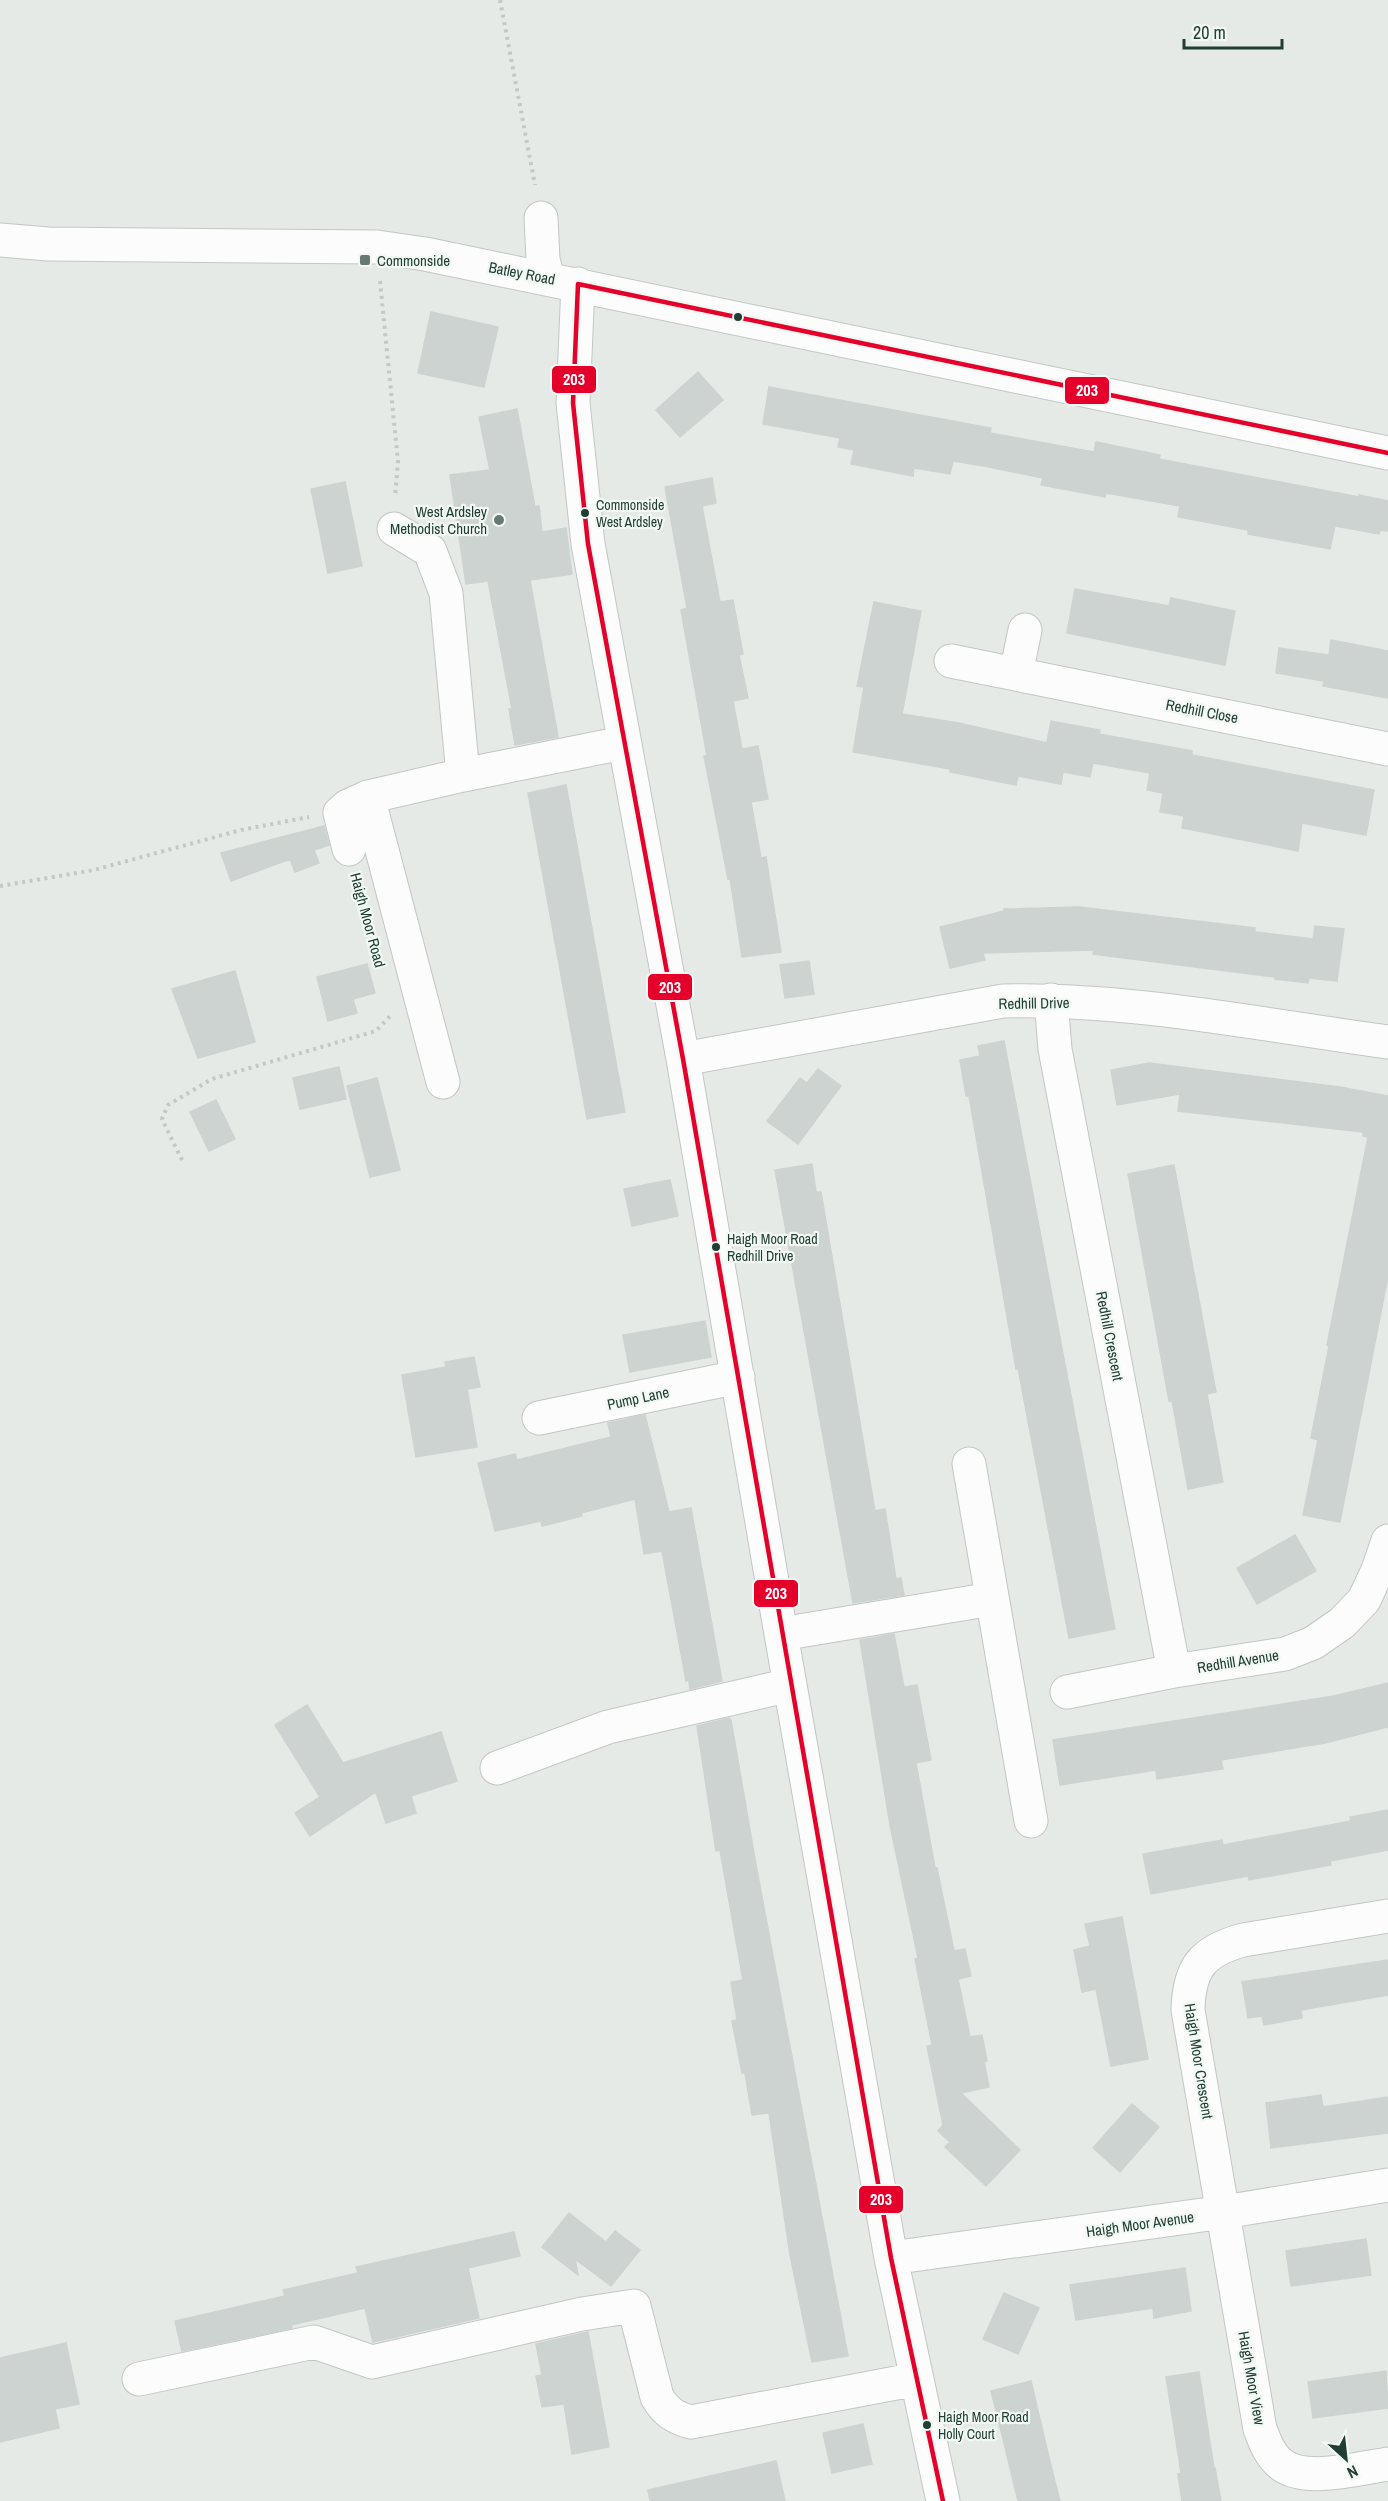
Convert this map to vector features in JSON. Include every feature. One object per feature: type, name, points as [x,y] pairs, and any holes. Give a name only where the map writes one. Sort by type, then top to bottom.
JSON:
[{"type":"street","points":[[541,218],[543,260],[563,281],[588,544],[682,1059],[891,2258],[941,2501]]},
{"type":"street","name":"Batley Road","points":[[0,240],[48,244],[377,247],[425,254],[1388,453]]},
{"type":"street","points":[[394,529],[430,551],[446,593],[463,775]]},
{"type":"street","points":[[1016,674],[1025,630]]},
{"type":"street","name":"Redhill Close","points":[[951,661],[1388,749]]},
{"type":"street","points":[[354,805],[463,775],[623,743]]},
{"type":"street","points":[[349,849],[354,805]]},
{"type":"street","points":[[354,805],[443,1082]]},
{"type":"street","name":"Redhill Drive","points":[[682,1059],[1003,1001],[1051,1000],[1106,1004],[1388,1042]]},
{"type":"street","name":"Redhill Crescent","points":[[1051,1000],[1055,1049],[1174,1671]]},
{"type":"street","name":"Pump Lane","points":[[538,1418],[738,1377]]},
{"type":"street","points":[[969,1464],[1031,1821]]},
{"type":"street","name":"Redhill Avenue","points":[[1067,1692],[1174,1671],[1285,1654],[1313,1643],[1342,1623],[1364,1600],[1388,1541]]},
{"type":"street","points":[[781,1634],[992,1599]]},
{"type":"street","points":[[497,1768],[608,1727],[790,1685]]},
{"type":"street","name":"Haigh Moor Crescent","points":[[1224,2212],[1188,2010],[1189,1991],[1194,1975],[1204,1957],[1221,1946],[1243,1940],[1388,1916]]},
{"type":"street","name":"Haigh Moor Avenue","points":[[891,2258],[1224,2212],[1388,2186]]},
{"type":"street","name":"Haigh Moor View","points":[[1224,2212],[1260,2429],[1268,2450],[1281,2465],[1300,2474],[1388,2464]]},
{"type":"street","points":[[139,2379],[314,2342],[372,2362],[582,2314],[634,2306],[657,2397],[664,2409],[677,2419],[691,2422],[711,2420],[885,2383],[917,2379]]},
{"type":"path","points":[[500,0],[541,218]]},
{"type":"path","points":[[377,247],[398,462],[394,529]]},
{"type":"path","points":[[0,886],[93,870],[285,820],[354,805]]},
{"type":"path","points":[[182,1160],[162,1119],[168,1105],[212,1079],[376,1031],[393,1013]]},
{"type":"building","points":[[431,312],[498,327],[484,387],[418,373]]},
{"type":"building","points":[[698,372],[723,400],[680,437],[656,410]]},
{"type":"building","points":[[769,387],[991,428],[990,433],[1094,452],[1096,442],[1160,455],[1159,459],[1388,501],[1388,531],[1380,530],[1379,534],[1335,526],[1330,549],[1248,534],[1248,530],[1178,517],[1180,506],[1106,493],[1105,497],[1041,485],[1043,478],[984,466],[953,461],[950,474],[914,468],[913,476],[851,464],[854,450],[838,447],[840,438],[763,424]]},
{"type":"building","points":[[517,409],[535,507],[539,506],[542,532],[566,528],[572,574],[530,580],[558,737],[515,745],[509,709],[512,709],[488,581],[466,584],[450,475],[490,470],[479,417]]},
{"type":"building","points":[[712,478],[716,503],[702,506],[720,602],[733,600],[743,654],[739,655],[748,698],[733,701],[742,749],[758,746],[768,799],[751,802],[761,858],[766,857],[781,952],[742,957],[730,878],[728,879],[704,756],[707,756],[681,610],[687,608],[665,487]]},
{"type":"building","points":[[345,482],[362,566],[328,573],[311,489]]},
{"type":"building","points":[[1075,589],[1169,606],[1171,598],[1235,611],[1225,665],[1067,633]]},
{"type":"building","points":[[874,602],[921,611],[902,714],[959,723],[1047,743],[1051,721],[1100,730],[1099,734],[1192,751],[1192,755],[1374,790],[1366,835],[1302,823],[1298,851],[1182,828],[1184,816],[1160,812],[1163,793],[1147,790],[1150,773],[1093,763],[1090,777],[1063,772],[1061,784],[1018,776],[1016,785],[950,772],[950,769],[853,752],[864,687],[857,686]]},
{"type":"building","points":[[1331,640],[1388,651],[1388,698],[1323,686],[1324,681],[1276,673],[1279,648],[1329,655]]},
{"type":"building","points":[[566,785],[625,1112],[587,1119],[528,793]]},
{"type":"building","points":[[324,826],[329,845],[314,850],[319,863],[295,872],[290,859],[231,881],[221,853]]},
{"type":"building","points":[[1079,907],[1255,928],[1255,932],[1313,939],[1315,926],[1344,929],[1337,981],[1309,978],[1308,983],[1275,979],[1275,977],[1093,954],[1094,950],[983,953],[985,960],[950,968],[940,927],[1004,911],[1004,909]]},
{"type":"building","points":[[809,961],[814,994],[785,998],[780,965]]},
{"type":"building","points":[[367,964],[375,993],[353,999],[357,1013],[328,1021],[317,977]]},
{"type":"building","points":[[235,971],[255,1042],[198,1058],[172,989]]},
{"type":"building","points":[[1004,1041],[1115,1629],[1069,1638],[1018,1368],[1016,1369],[969,1096],[966,1096],[960,1060],[980,1056],[978,1046]]},
{"type":"building","points":[[1149,1063],[1340,1087],[1388,1096],[1388,1276],[1340,1522],[1303,1515],[1318,1440],[1311,1438],[1368,1137],[1363,1136],[1363,1132],[1178,1111],[1180,1094],[1117,1105],[1111,1070]]},
{"type":"building","points":[[339,1067],[346,1099],[300,1109],[293,1078]]},
{"type":"building","points":[[818,1069],[841,1086],[798,1144],[767,1121],[800,1078],[807,1083]]},
{"type":"building","points":[[377,1078],[400,1170],[370,1177],[347,1086]]},
{"type":"building","points":[[216,1100],[235,1139],[209,1151],[190,1112]]},
{"type":"building","points":[[812,1164],[816,1192],[821,1192],[875,1511],[885,1509],[896,1579],[901,1578],[904,1595],[853,1603],[775,1170]]},
{"type":"building","points":[[1174,1165],[1216,1392],[1207,1394],[1223,1482],[1188,1489],[1172,1400],[1169,1401],[1128,1174]]},
{"type":"building","points":[[670,1180],[678,1216],[632,1226],[624,1189]]},
{"type":"building","points":[[705,1321],[711,1357],[630,1372],[623,1335]]},
{"type":"building","points":[[474,1357],[480,1387],[467,1389],[477,1447],[416,1457],[402,1375],[446,1367],[445,1362]]},
{"type":"building","points":[[645,1415],[669,1512],[691,1508],[722,1681],[690,1689],[689,1680],[686,1681],[662,1551],[644,1554],[635,1499],[542,1526],[541,1521],[495,1531],[478,1463],[515,1454],[517,1460],[611,1437],[608,1423]]},
{"type":"building","points":[[1295,1535],[1316,1571],[1257,1604],[1237,1568]]},
{"type":"building","points":[[894,1634],[904,1687],[917,1685],[931,1760],[916,1763],[935,1868],[937,1868],[954,1951],[965,1949],[971,1976],[958,1979],[970,2037],[982,2035],[987,2061],[984,2061],[989,2087],[961,2093],[1020,2150],[986,2186],[945,2147],[950,2142],[938,2131],[943,2125],[927,2046],[932,2045],[915,1959],[918,1958],[890,1825],[860,1640]]},
{"type":"building","points":[[1388,1683],[1388,1727],[1325,1743],[1221,1760],[1223,1769],[1157,1779],[1156,1770],[1060,1785],[1053,1740],[1334,1696]]},
{"type":"building","points":[[307,1705],[343,1763],[441,1732],[457,1781],[411,1796],[416,1813],[386,1823],[376,1792],[310,1836],[295,1813],[320,1797],[275,1725]]},
{"type":"building","points":[[729,1718],[848,2356],[812,2362],[790,2255],[769,2113],[752,2115],[745,2073],[742,2073],[732,2021],[737,2020],[731,1982],[743,1980],[720,1850],[716,1851],[697,1726]]},
{"type":"building","points":[[1388,1810],[1388,1850],[1330,1861],[1331,1865],[1249,1880],[1248,1876],[1151,1894],[1143,1854],[1222,1840],[1223,1845],[1351,1821],[1350,1817]]},
{"type":"building","points":[[1122,1917],[1148,2059],[1111,2066],[1096,1989],[1082,1992],[1074,1950],[1090,1946],[1085,1924]]},
{"type":"building","points":[[1388,1960],[1388,1995],[1301,2010],[1302,2018],[1264,2025],[1262,2016],[1248,2018],[1242,1982]]},
{"type":"building","points":[[1321,2095],[1323,2107],[1388,2097],[1388,2133],[1271,2148],[1266,2103]]},
{"type":"building","points":[[1132,2104],[1159,2127],[1120,2172],[1093,2148]]},
{"type":"building","points":[[569,2213],[606,2242],[615,2231],[640,2250],[611,2286],[575,2259],[578,2275],[542,2247]]},
{"type":"building","points":[[514,2232],[520,2256],[468,2268],[479,2318],[373,2342],[365,2308],[291,2325],[292,2328],[182,2351],[175,2321],[285,2296],[283,2290],[358,2273],[356,2267]]},
{"type":"building","points":[[1366,2239],[1371,2275],[1291,2286],[1286,2251]]},
{"type":"building","points":[[1185,2268],[1191,2311],[1154,2318],[1153,2308],[1076,2320],[1070,2285]]},
{"type":"building","points":[[1004,2293],[1039,2308],[1018,2354],[983,2339]]},
{"type":"building","points":[[588,2332],[609,2447],[572,2454],[564,2404],[542,2407],[536,2376],[542,2375],[536,2344]]},
{"type":"building","points":[[66,2343],[79,2404],[55,2409],[59,2428],[0,2442],[0,2358]]},
{"type":"building","points":[[1386,2371],[1388,2408],[1313,2418],[1308,2382]]},
{"type":"building","points":[[1199,2372],[1221,2501],[1182,2501],[1178,2474],[1181,2473],[1166,2377]]},
{"type":"building","points":[[1031,2381],[1060,2501],[1018,2501],[991,2391]]},
{"type":"building","points":[[863,2424],[872,2464],[832,2473],[823,2433]]},
{"type":"building","points":[[776,2461],[785,2501],[650,2501],[648,2490]]},
{"type":"transit line","name":"203","points":[[943,2501],[891,2258],[683,1059],[588,544],[573,403],[578,284],[1388,453]]},
{"type":"place","name":"Commonside","points":[[365,260]]},
{"type":"place","name":"Commonside West Ardsley","points":[[585,513]]},
{"type":"place","name":"West Ardsley Methodist Church","points":[[499,520]]},
{"type":"place","name":"Haigh Moor Road Redhill Drive","points":[[716,1247]]},
{"type":"place","name":"Haigh Moor Road Holly Court","points":[[927,2425]]}]
